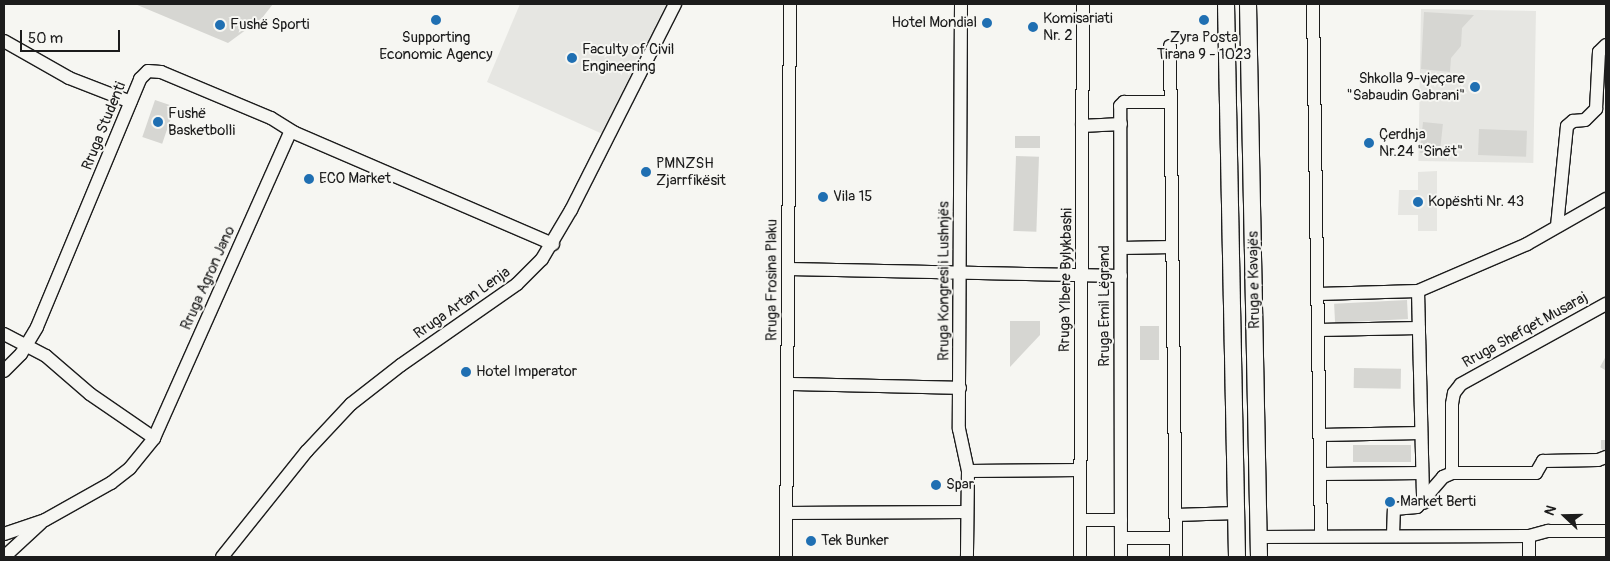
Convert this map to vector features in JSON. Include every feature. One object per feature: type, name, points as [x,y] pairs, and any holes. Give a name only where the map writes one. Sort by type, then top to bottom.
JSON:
[{"type":"main road","points":[[1218,4],[1227,22]]},
{"type":"main road","name":"Rruga e Kavajës","points":[[1226,4],[1236,557]]},
{"type":"main road","name":"Rruga e Kavajës","points":[[1248,4],[1259,557]]},
{"type":"main road","points":[[1249,20],[1257,4]]},
{"type":"street","name":"Rruga Artan Lenja","points":[[222,557],[307,451],[351,404],[400,365],[517,284],[553,244],[674,4]]},
{"type":"street","name":"Rruga Frosina Plaku","points":[[786,557],[790,4]]},
{"type":"street","name":"Rruga Kongresi i Lushnjës","points":[[961,4],[960,429],[968,471],[967,557]]},
{"type":"street","name":"Rruga Ylbere Bylykbashi","points":[[1080,557],[1083,4]]},
{"type":"street","points":[[1313,4],[1321,536]]},
{"type":"street","points":[[4,42],[69,78],[131,102]]},
{"type":"street","points":[[1557,226],[1567,126],[1573,121],[1584,120],[1596,109],[1599,52],[1606,45]]},
{"type":"street","points":[[1170,46],[1176,557]]},
{"type":"street","name":"Rruga Studenti","points":[[4,371],[26,345],[144,74],[154,70],[271,118],[291,131],[553,244]]},
{"type":"street","name":"Rruga Emil Lëgrand","points":[[1121,557],[1120,106],[1124,102],[1170,102]]},
{"type":"street","points":[[1082,126],[1121,124]]},
{"type":"street","name":"Rruga Agron Jano","points":[[45,520],[112,483],[130,468],[154,438],[291,131]]},
{"type":"street","points":[[1318,294],[1418,291],[1527,244],[1606,198]]},
{"type":"street","points":[[1121,248],[1172,247]]},
{"type":"street","points":[[788,269],[1120,276]]},
{"type":"street","points":[[1418,291],[1422,503]]},
{"type":"street","name":"Rruga Shefqet Musaraj","points":[[1452,473],[1452,404],[1454,393],[1461,384],[1606,304]]},
{"type":"street","points":[[1318,330],[1419,328]]},
{"type":"street","points":[[4,334],[26,345],[154,438]]},
{"type":"street","points":[[788,384],[960,388]]},
{"type":"street","points":[[1320,435],[1421,433]]},
{"type":"street","points":[[1393,536],[1394,509],[1411,509],[1422,503],[1442,477],[1452,473],[1536,473],[1543,461],[1598,460],[1606,457]]},
{"type":"street","points":[[968,471],[1080,470]]},
{"type":"street","points":[[1321,474],[1422,473]]},
{"type":"street","points":[[786,513],[967,512]]},
{"type":"street","points":[[1176,515],[1236,513]]},
{"type":"street","points":[[4,534],[45,520]]},
{"type":"street","points":[[4,557],[45,520]]},
{"type":"street","points":[[1080,520],[1121,520]]},
{"type":"street","points":[[1259,537],[1529,536],[1548,531],[1606,531]]},
{"type":"street","points":[[1529,536],[1529,557]]},
{"type":"street","points":[[1121,538],[1176,538]]},
{"type":"shaded area","name":"Fushë Sporti","points":[[135,4],[273,4],[262,18],[228,43]]},
{"type":"shaded area","name":"Faculty of Civil Engineering","points":[[520,4],[675,4],[607,136],[487,82]]},
{"type":"shaded area","name":"Shkolla 9-vjeçare \"Sabaudin Gabrani\"","points":[[1421,9],[1536,11],[1533,163],[1418,161]]},
{"type":"shaded area","points":[[1424,12],[1474,15],[1462,28],[1461,46],[1451,58],[1450,72],[1421,69]]},
{"type":"shaded area","name":"Fushë Basketbolli","points":[[155,100],[175,107],[162,144],[142,137]]},
{"type":"shaded area","points":[[1423,122],[1443,124],[1440,155],[1420,153]]},
{"type":"shaded area","points":[[1479,129],[1527,131],[1526,157],[1478,155]]},
{"type":"shaded area","points":[[1015,136],[1040,136],[1040,148],[1015,148]]},
{"type":"shaded area","points":[[1016,156],[1039,157],[1036,232],[1013,231]]},
{"type":"shaded area","name":"Kopështi Nr. 43","points":[[1437,171],[1437,231],[1418,231],[1418,215],[1398,215],[1399,190],[1418,190],[1418,172]]},
{"type":"shaded area","points":[[1407,300],[1408,319],[1335,323],[1334,304]]},
{"type":"shaded area","points":[[1010,321],[1040,321],[1040,335],[1010,367]]},
{"type":"shaded area","points":[[1140,326],[1159,326],[1159,360],[1140,360]]},
{"type":"shaded area","points":[[1606,356],[1606,440],[1605,370],[1600,367]]},
{"type":"shaded area","points":[[1354,368],[1401,369],[1401,389],[1354,388]]},
{"type":"shaded area","points":[[1601,440],[1606,440],[1605,451],[1601,449]]},
{"type":"shaded area","points":[[1353,445],[1411,445],[1411,462],[1353,462]]},
{"type":"place","name":"Supporting Economic Agency","points":[[436,20]]},
{"type":"place","name":"Zyra Posta Tirana 9 - 1023","points":[[1204,20]]},
{"type":"place","name":"Hotel Mondial","points":[[987,23]]},
{"type":"place","name":"Fushë Sporti","points":[[220,25]]},
{"type":"place","name":"Komisariati Nr. 2","points":[[1033,27]]},
{"type":"place","name":"Faculty of Civil Engineering","points":[[572,58]]},
{"type":"place","name":"Shkolla 9-vjeçare \"Sabaudin Gabrani\"","points":[[1475,87]]},
{"type":"place","name":"Fushë Basketbolli","points":[[158,122]]},
{"type":"place","name":"Çerdhja Nr.24 \"Sinët\"","points":[[1369,143]]},
{"type":"place","name":"PMNZSH Zjarrfikësit","points":[[646,172]]},
{"type":"place","name":"ECO Market","points":[[309,179]]},
{"type":"place","name":"Vila 15","points":[[823,197]]},
{"type":"place","name":"Kopështi Nr. 43","points":[[1418,202]]},
{"type":"place","name":"Hotel Imperator","points":[[466,372]]},
{"type":"place","name":"Spar","points":[[936,485]]},
{"type":"place","name":"Market Berti","points":[[1390,502]]},
{"type":"place","name":"Tek Bunker","points":[[811,541]]}]
